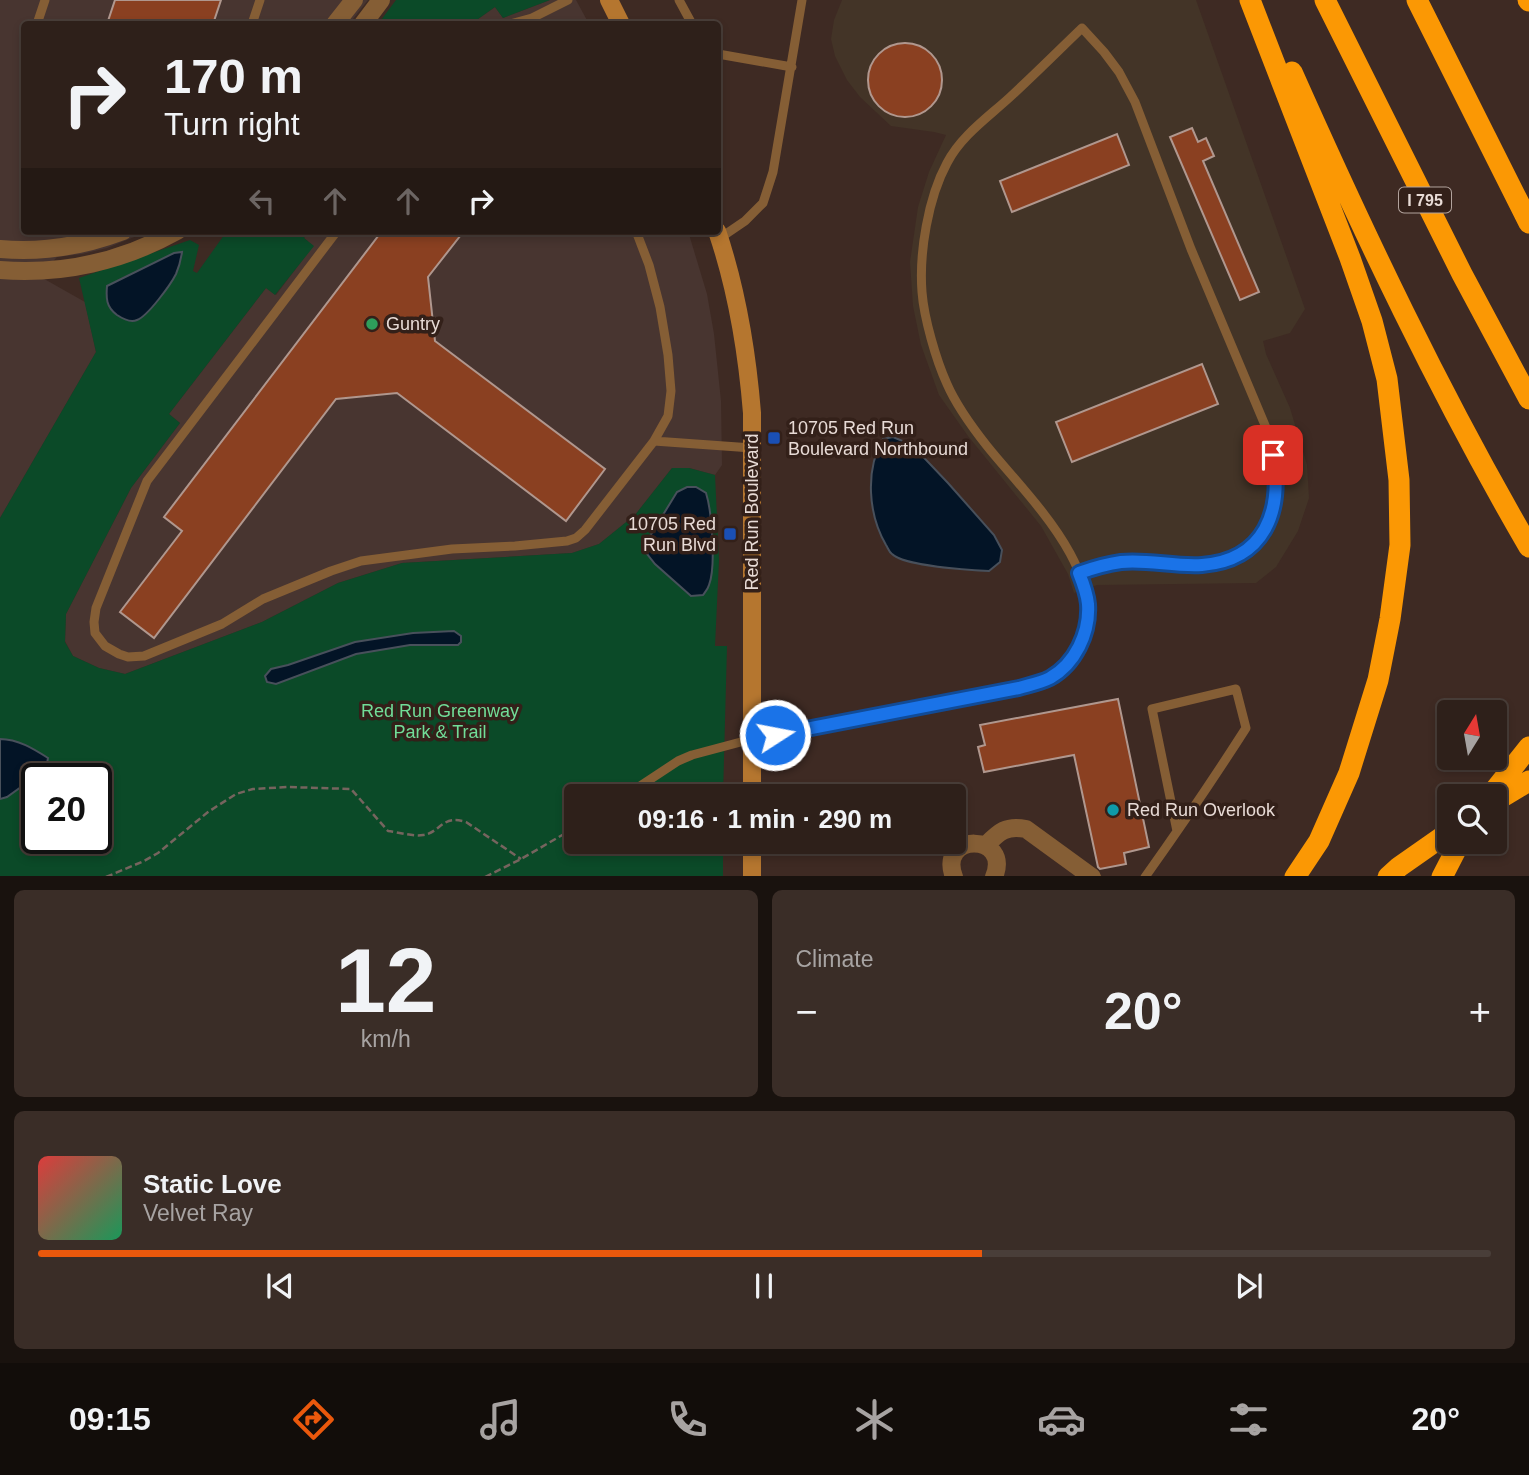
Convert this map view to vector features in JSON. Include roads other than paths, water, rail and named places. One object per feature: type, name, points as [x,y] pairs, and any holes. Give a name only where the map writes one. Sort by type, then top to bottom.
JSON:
[{"type":"highway","points":[[1250,0],[1372,321],[1387,379],[1399,480],[1400,545],[1378,680],[1349,773],[1319,841],[1296,876]]},
{"type":"highway","points":[[1260,0],[1333,164],[1401,306],[1453,410],[1529,547]]},
{"type":"highway","name":"I 795","points":[[1325,0],[1462,274],[1529,399]]},
{"type":"highway","points":[[1417,0],[1529,223]]},
{"type":"highway","points":[[1500,784],[1529,747]]},
{"type":"highway","points":[[1507,794],[1529,781]]},
{"type":"highway","points":[[1394,872],[1437,841]]},
{"type":"highway","points":[[1443,876],[1454,854]]},
{"type":"main road","points":[[609,0],[620,21]]},
{"type":"main road","name":"Red Run Boulevard","points":[[719,235],[739,310],[749,380],[752,448],[752,784]]},
{"type":"main road","points":[[752,854],[752,876]]},
{"type":"street","points":[[337,21],[354,0]]},
{"type":"street","points":[[365,21],[381,0]]},
{"type":"street","points":[[5,250],[58,249],[113,235]]},
{"type":"street","points":[[4,271],[57,271],[110,260],[169,235]]},
{"type":"street","points":[[986,845],[1003,830],[1013,827],[1026,829],[1091,876]]},
{"type":"street","points":[[954,876],[951,868],[954,854],[972,843],[986,845],[991,850],[997,862],[994,876]]},
{"type":"lane","points":[[38,21],[45,0]]},
{"type":"lane","points":[[252,21],[260,0]]},
{"type":"lane","points":[[534,21],[568,0]]},
{"type":"lane","points":[[679,0],[690,21]]},
{"type":"lane","points":[[721,234],[745,221],[763,203],[774,172],[802,0]]},
{"type":"lane","points":[[643,784],[692,755],[752,739],[1019,688],[1051,677],[1063,668],[1081,643],[1086,628],[1088,604],[1079,573],[1065,544],[965,417],[947,384],[935,352],[922,293],[922,261],[936,188],[947,162],[964,138],[1082,28],[1119,72],[1135,102],[1191,249],[1270,437],[1276,474],[1275,500],[1270,520],[1252,545],[1238,555],[1222,562],[1200,565],[1124,561],[1079,573]]},
{"type":"lane","points":[[721,55],[792,67]]},
{"type":"lane","points":[[334,235],[147,481],[96,608],[95,633],[104,646],[128,657],[144,656],[222,624],[263,599],[361,561],[452,549],[515,546],[576,538],[654,441],[668,416],[671,391],[660,307],[638,235]]},
{"type":"lane","points":[[4,271],[5,250]]},
{"type":"lane","points":[[654,441],[752,448]]},
{"type":"lane","points":[[1147,876],[1177,831],[1246,728],[1236,689],[1153,709],[1177,831]]},
{"type":"water","points":[[182,252],[173,279],[147,313],[134,321],[117,315],[111,309],[107,286],[174,253]]},
{"type":"water","points":[[893,437],[912,445],[994,535],[1002,550],[1000,562],[989,571],[910,562],[890,552],[875,520],[871,478],[877,451],[883,439]]},
{"type":"water","points":[[687,487],[696,487],[706,493],[710,513],[712,566],[709,586],[703,595],[691,596],[655,564],[644,550],[677,492]]},
{"type":"water","points":[[454,631],[461,636],[458,645],[410,645],[356,654],[276,684],[267,682],[265,676],[271,669],[355,642],[413,633]]},
{"type":"water","points":[[0,739],[19,743],[48,758],[47,763],[21,763],[21,787],[0,799]]},
{"type":"place","name":"Guntry","points":[[372,324]]},
{"type":"place","name":"10705 Red Run Boulevard Northbound","points":[[774,438]]},
{"type":"place","name":"10705 Red Run Blvd","points":[[730,534]]},
{"type":"place","name":"Red Run Overlook","points":[[1113,810]]},
{"type":"park label","name":"Red Run Greenway Park & Trail","points":[[440,721]]}]
